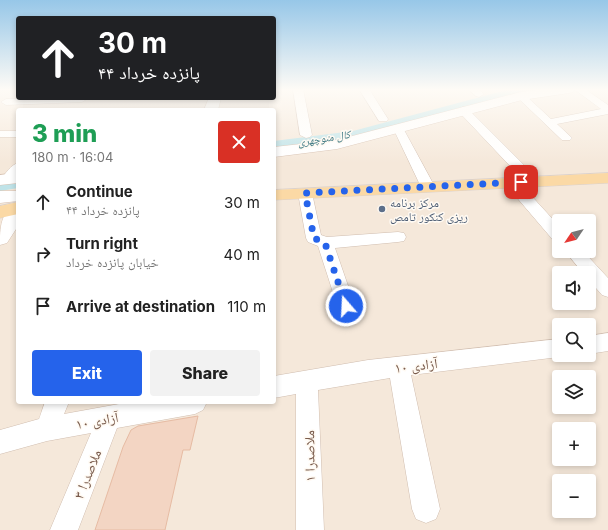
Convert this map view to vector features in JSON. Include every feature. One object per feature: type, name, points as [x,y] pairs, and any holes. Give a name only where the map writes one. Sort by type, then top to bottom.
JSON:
[{"type":"main road","points":[[276,195],[608,178]]},
{"type":"main road","points":[[0,205],[16,208]]},
{"type":"main road","points":[[0,212],[16,208]]},
{"type":"street","points":[[294,136],[296,114]]},
{"type":"street","points":[[380,114],[383,119]]},
{"type":"street","points":[[352,126],[402,114]]},
{"type":"street","points":[[276,152],[337,144],[398,128],[435,114]]},
{"type":"street","points":[[469,114],[532,181]]},
{"type":"street","points":[[541,114],[566,138]]},
{"type":"street","points":[[550,122],[590,114]]},
{"type":"street","points":[[398,128],[428,187]]},
{"type":"street","points":[[0,134],[16,134]]},
{"type":"street","points":[[510,182],[552,228]]},
{"type":"street","points":[[305,193],[314,238],[325,243],[398,237]]},
{"type":"street","points":[[0,197],[16,196]]},
{"type":"street","points":[[0,238],[16,215]]},
{"type":"street","points":[[325,243],[346,306]]},
{"type":"street","points":[[579,258],[608,290]]},
{"type":"street","points":[[596,343],[608,342]]},
{"type":"street","name":"آزادی ۱۰","points":[[276,387],[368,370],[552,349]]},
{"type":"street","points":[[399,367],[426,509]]},
{"type":"street","name":"ملاصدرا ۱","points":[[307,381],[310,530]]},
{"type":"street","points":[[47,429],[57,404]]},
{"type":"street","name":"آزادی ۱۰","points":[[0,442],[47,429],[184,404]]},
{"type":"street","name":"ملاصدرا ۳","points":[[64,530],[109,418]]},
{"type":"shaded area","points":[[0,114],[16,114],[16,404],[276,404],[276,114],[608,114],[608,530],[0,530]]},
{"type":"building","points":[[198,416],[190,450],[183,450],[165,530],[95,530],[123,447],[131,430],[138,426]]},
{"type":"waterway","name":"کال منوچهری","points":[[276,145],[353,134],[429,114]]},
{"type":"waterway","name":"کال منوچهری","points":[[0,187],[16,184]]},
{"type":"place","name":"مرکز برنامه ریزی کنکور تامص","points":[[382,209]]},
{"type":"route","points":[[346,306],[325,243],[314,238],[305,193],[521,182]]}]
